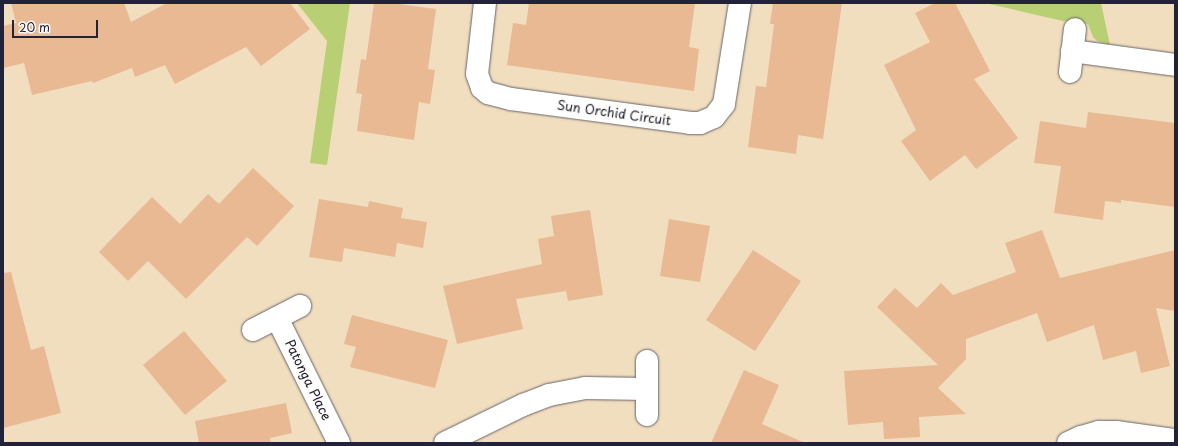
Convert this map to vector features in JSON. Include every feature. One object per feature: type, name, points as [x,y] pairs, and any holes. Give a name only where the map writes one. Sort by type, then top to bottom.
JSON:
[{"type":"street","name":"Sun Orchid Circuit","points":[[485,3],[477,74],[482,88],[488,93],[519,100],[690,123],[700,123],[714,117],[724,104],[740,3]]},
{"type":"street","points":[[1070,72],[1076,30]]},
{"type":"street","points":[[1072,51],[1175,65]]},
{"type":"street","points":[[253,330],[300,306]]},
{"type":"street","name":"Patonga Place","points":[[277,318],[339,443]]},
{"type":"street","points":[[647,362],[647,415]]},
{"type":"street","points":[[445,443],[523,405],[549,395],[585,388],[647,389]]},
{"type":"street","points":[[1068,443],[1081,437],[1110,432],[1175,440]]},
{"type":"green space","points":[[297,3],[350,3],[327,165],[310,163],[327,41]]},
{"type":"green space","points":[[985,3],[1101,3],[1110,45],[1097,41],[1093,37],[1088,24],[1063,21]]},
{"type":"building","points":[[11,3],[124,3],[131,22],[167,3],[290,3],[310,29],[261,66],[246,47],[175,84],[165,65],[135,77],[132,68],[93,83],[92,81],[32,95],[24,63],[3,68],[3,26],[16,23]]},
{"type":"building","points":[[374,3],[391,3],[436,9],[428,69],[435,70],[430,104],[419,102],[414,140],[357,131],[362,94],[356,93],[361,59],[366,60]]},
{"type":"building","points":[[529,3],[695,3],[689,47],[699,49],[694,91],[507,65],[513,23],[526,25]]},
{"type":"building","points":[[773,3],[842,3],[823,139],[798,135],[796,154],[748,147],[756,86],[766,87],[774,24],[770,24]]},
{"type":"building","points":[[935,3],[955,3],[990,71],[974,79],[1018,138],[976,169],[965,155],[930,181],[901,141],[916,130],[884,65],[930,42],[915,13]]},
{"type":"building","points":[[1088,112],[1175,123],[1175,207],[1121,200],[1121,203],[1105,201],[1103,220],[1054,213],[1061,166],[1034,163],[1040,121],[1086,128]]},
{"type":"building","points":[[253,168],[294,206],[257,246],[247,237],[186,299],[148,261],[128,281],[99,252],[152,197],[180,224],[208,194],[219,204]]},
{"type":"building","points":[[319,199],[368,207],[369,201],[403,208],[401,218],[427,222],[423,248],[397,243],[395,257],[344,248],[342,262],[309,257]]},
{"type":"building","points":[[590,210],[603,295],[568,301],[566,291],[516,299],[523,329],[457,344],[443,286],[542,264],[538,239],[554,236],[551,216]]},
{"type":"building","points":[[669,219],[710,226],[700,282],[660,276]]},
{"type":"building","points":[[1042,230],[1060,278],[1175,250],[1175,311],[1156,308],[1170,366],[1141,373],[1136,351],[1103,360],[1094,325],[1047,342],[1037,313],[966,339],[966,359],[938,388],[966,414],[919,417],[920,437],[884,439],[883,422],[848,425],[844,371],[938,365],[877,307],[895,288],[917,308],[941,283],[953,295],[1016,272],[1005,243]]},
{"type":"building","points":[[753,250],[801,281],[755,351],[706,320]]},
{"type":"building","points":[[11,272],[31,350],[44,346],[61,413],[3,428],[3,273]]},
{"type":"building","points":[[352,315],[448,340],[435,388],[350,367],[356,347],[344,344]]},
{"type":"building","points":[[184,331],[227,381],[185,415],[143,365]]},
{"type":"building","points":[[744,370],[779,385],[762,424],[805,443],[711,443]]},
{"type":"building","points":[[286,403],[292,433],[270,438],[271,443],[199,443],[195,421]]}]
